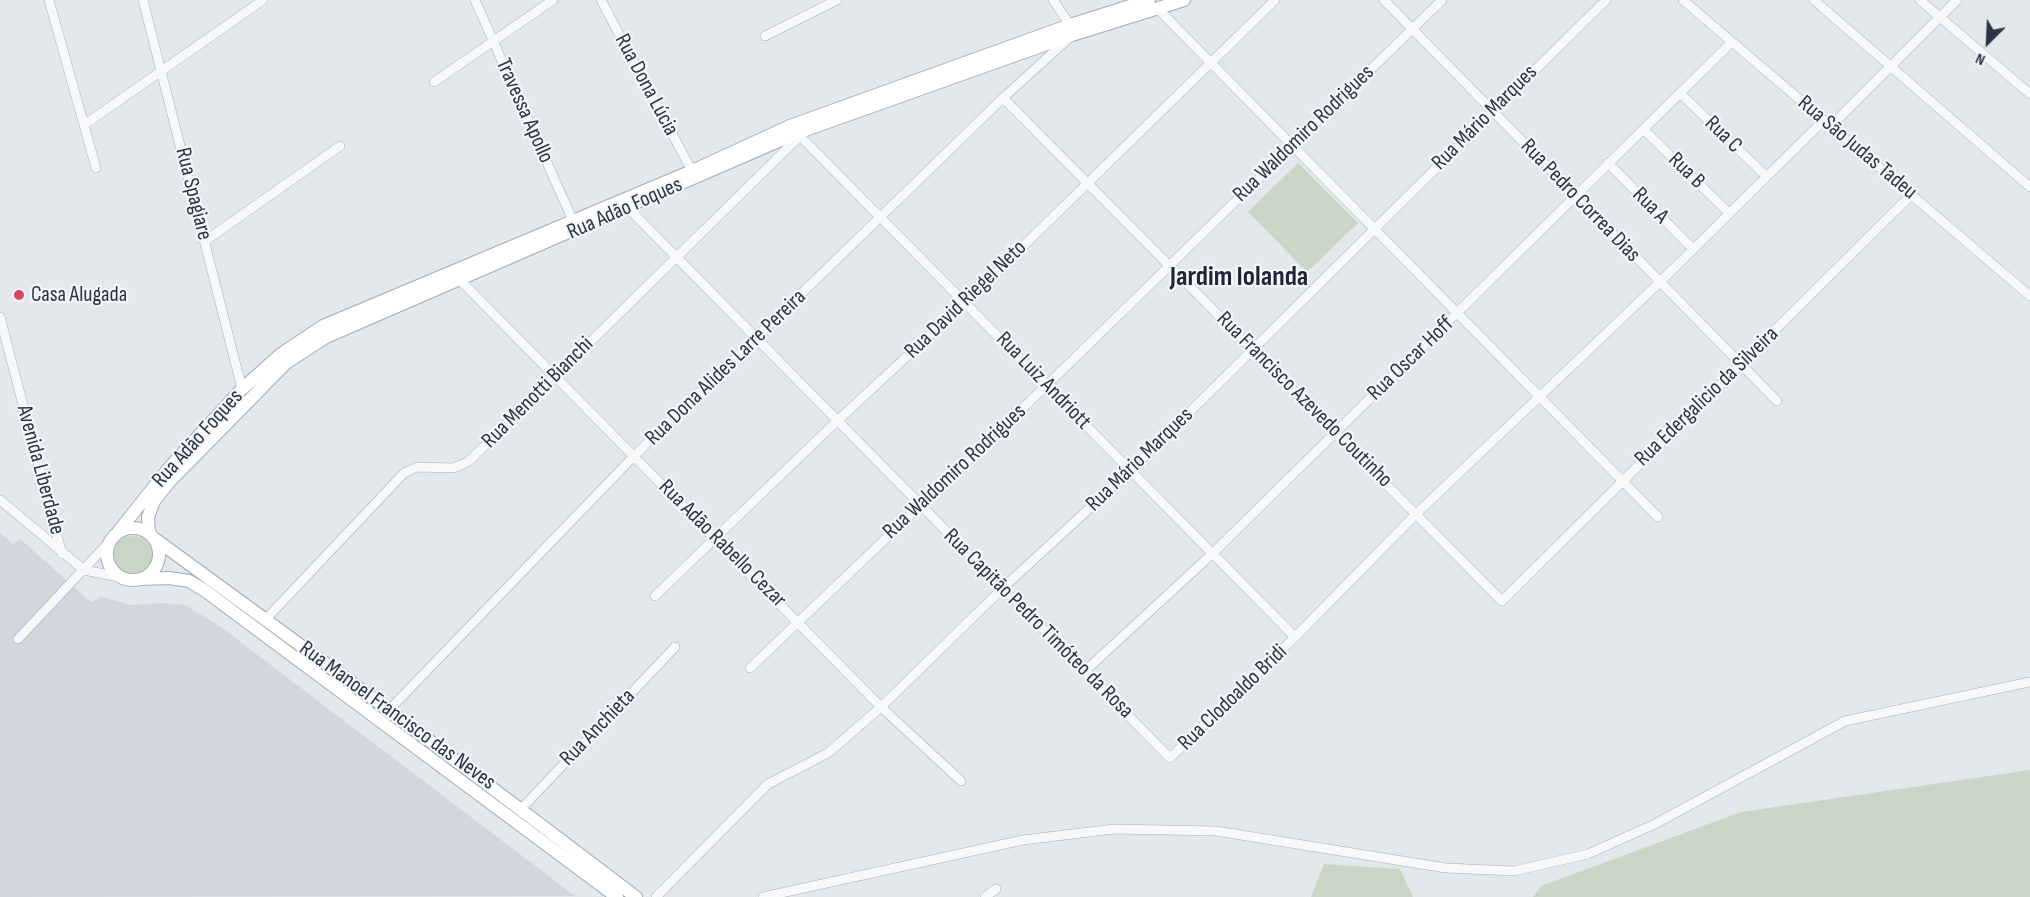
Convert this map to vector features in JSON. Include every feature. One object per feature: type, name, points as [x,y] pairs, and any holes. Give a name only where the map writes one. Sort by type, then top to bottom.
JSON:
[{"type":"main road","name":"Rua Adão Foques","points":[[116,535],[169,468],[242,389],[281,354],[323,326],[692,171],[1071,30],[1153,4],[1184,0]]},
{"type":"main road","name":"Rua Adão Foques","points":[[152,536],[148,517],[170,481],[286,363],[326,337],[628,208],[796,132]]},
{"type":"main road","points":[[134,528],[152,536],[158,547],[158,563],[148,575],[140,579],[124,578],[116,574],[108,561],[107,553],[116,535],[134,528]]},
{"type":"main road","name":"Rua Manoel Francisco das Neves","points":[[152,536],[522,808],[636,897]]},
{"type":"main road","name":"Rua Manoel Francisco das Neves","points":[[140,579],[169,578],[189,581],[204,590],[617,897]]},
{"type":"street","points":[[49,0],[96,168]]},
{"type":"street","name":"Rua Spagiare","points":[[143,0],[242,389]]},
{"type":"street","points":[[84,125],[263,0]]},
{"type":"street","name":"Travessa Apollo","points":[[475,0],[573,221]]},
{"type":"street","points":[[434,82],[553,0]]},
{"type":"street","name":"Rua Dona Lúcia","points":[[601,0],[692,171]]},
{"type":"street","points":[[765,36],[837,0]]},
{"type":"street","points":[[1053,0],[1071,30]]},
{"type":"street","name":"Rua David Riegel Neto","points":[[655,596],[837,421],[966,302],[1275,0]]},
{"type":"street","name":"Rua Pedro Correa Dias","points":[[1384,0],[1577,196],[1659,283],[1778,401]]},
{"type":"street","name":"Rua Waldomiro Rodrigues","points":[[750,668],[1047,385],[1442,0]]},
{"type":"street","name":"Rua Mário Marques","points":[[656,897],[768,784],[828,753],[881,707],[1004,587],[1130,471],[1606,0]]},
{"type":"street","name":"Rua São Judas Tadeu","points":[[1683,0],[2028,291]]},
{"type":"street","points":[[1814,0],[2030,187]]},
{"type":"street","points":[[1920,0],[2030,94]]},
{"type":"street","name":"Rua Clodoaldo Bridi","points":[[1170,758],[1295,637],[1416,514],[1659,283],[1766,176],[1891,65],[1957,0]]},
{"type":"street","points":[[1153,4],[1658,517]]},
{"type":"street","name":"Rua Dona Alides Larre Pereira","points":[[389,710],[634,456],[882,218],[1071,30]]},
{"type":"street","name":"Rua Oscar Hoff","points":[[1085,671],[1212,554],[1732,42]]},
{"type":"street","name":"Rua C","points":[[1680,93],[1766,176]]},
{"type":"street","name":"Rua Francisco Azevedo Coutinho","points":[[1003,98],[1089,181],[1502,601]]},
{"type":"street","name":"Rua B","points":[[1644,130],[1729,213]]},
{"type":"street","name":"Rua Luiz Andriott","points":[[796,132],[1295,637]]},
{"type":"street","name":"Rua Menotti Bianchi","points":[[265,620],[404,473],[417,467],[453,468],[468,462],[675,257],[796,132]]},
{"type":"street","points":[[205,242],[340,146]]},
{"type":"street","name":"Rua A","points":[[1608,163],[1693,249]]},
{"type":"street","name":"Rua Edergalicio da Silveira","points":[[1502,601],[1912,195]]},
{"type":"street","name":"Rua Capitão Pedro Timóteo da Rosa","points":[[628,208],[1170,758]]},
{"type":"street","name":"Rua Adão Rabello Cezar","points":[[460,280],[554,377],[717,538],[881,707],[962,780]]},
{"type":"street","name":"Avenida Liberdade","points":[[0,317],[62,554]]},
{"type":"street","points":[[0,500],[84,570],[124,578]]},
{"type":"street","name":"Rua Adão Foques","points":[[18,639],[116,535]]},
{"type":"street","name":"Rua Anchieta","points":[[522,808],[675,647]]},
{"type":"street","points":[[763,897],[1023,840],[1114,829],[1216,831],[1446,868],[1514,871],[1588,854],[1645,828],[1845,721],[2030,682]]},
{"type":"street","points":[[986,897],[996,889]]},
{"type":"shaded area","points":[[0,533],[13,544],[20,539],[91,602],[101,597],[131,605],[163,603],[185,605],[218,625],[575,896],[0,897]]},
{"type":"green space","points":[[1298,163],[1358,223],[1307,272],[1248,212]]},
{"type":"green space","points":[[133,536],[141,537],[147,542],[152,548],[152,564],[147,570],[141,575],[133,576],[125,575],[119,570],[114,564],[113,556],[114,548],[119,542],[125,537]]},
{"type":"green space","points":[[2030,770],[2030,897],[1533,897],[1541,886],[1741,812]]},
{"type":"green space","points":[[1324,864],[1400,869],[1413,897],[1311,897]]},
{"type":"place","name":"Casa Alugada","points":[[19,295]]},
{"type":"district","name":"Jardim Iolanda","points":[[1239,278]]}]
